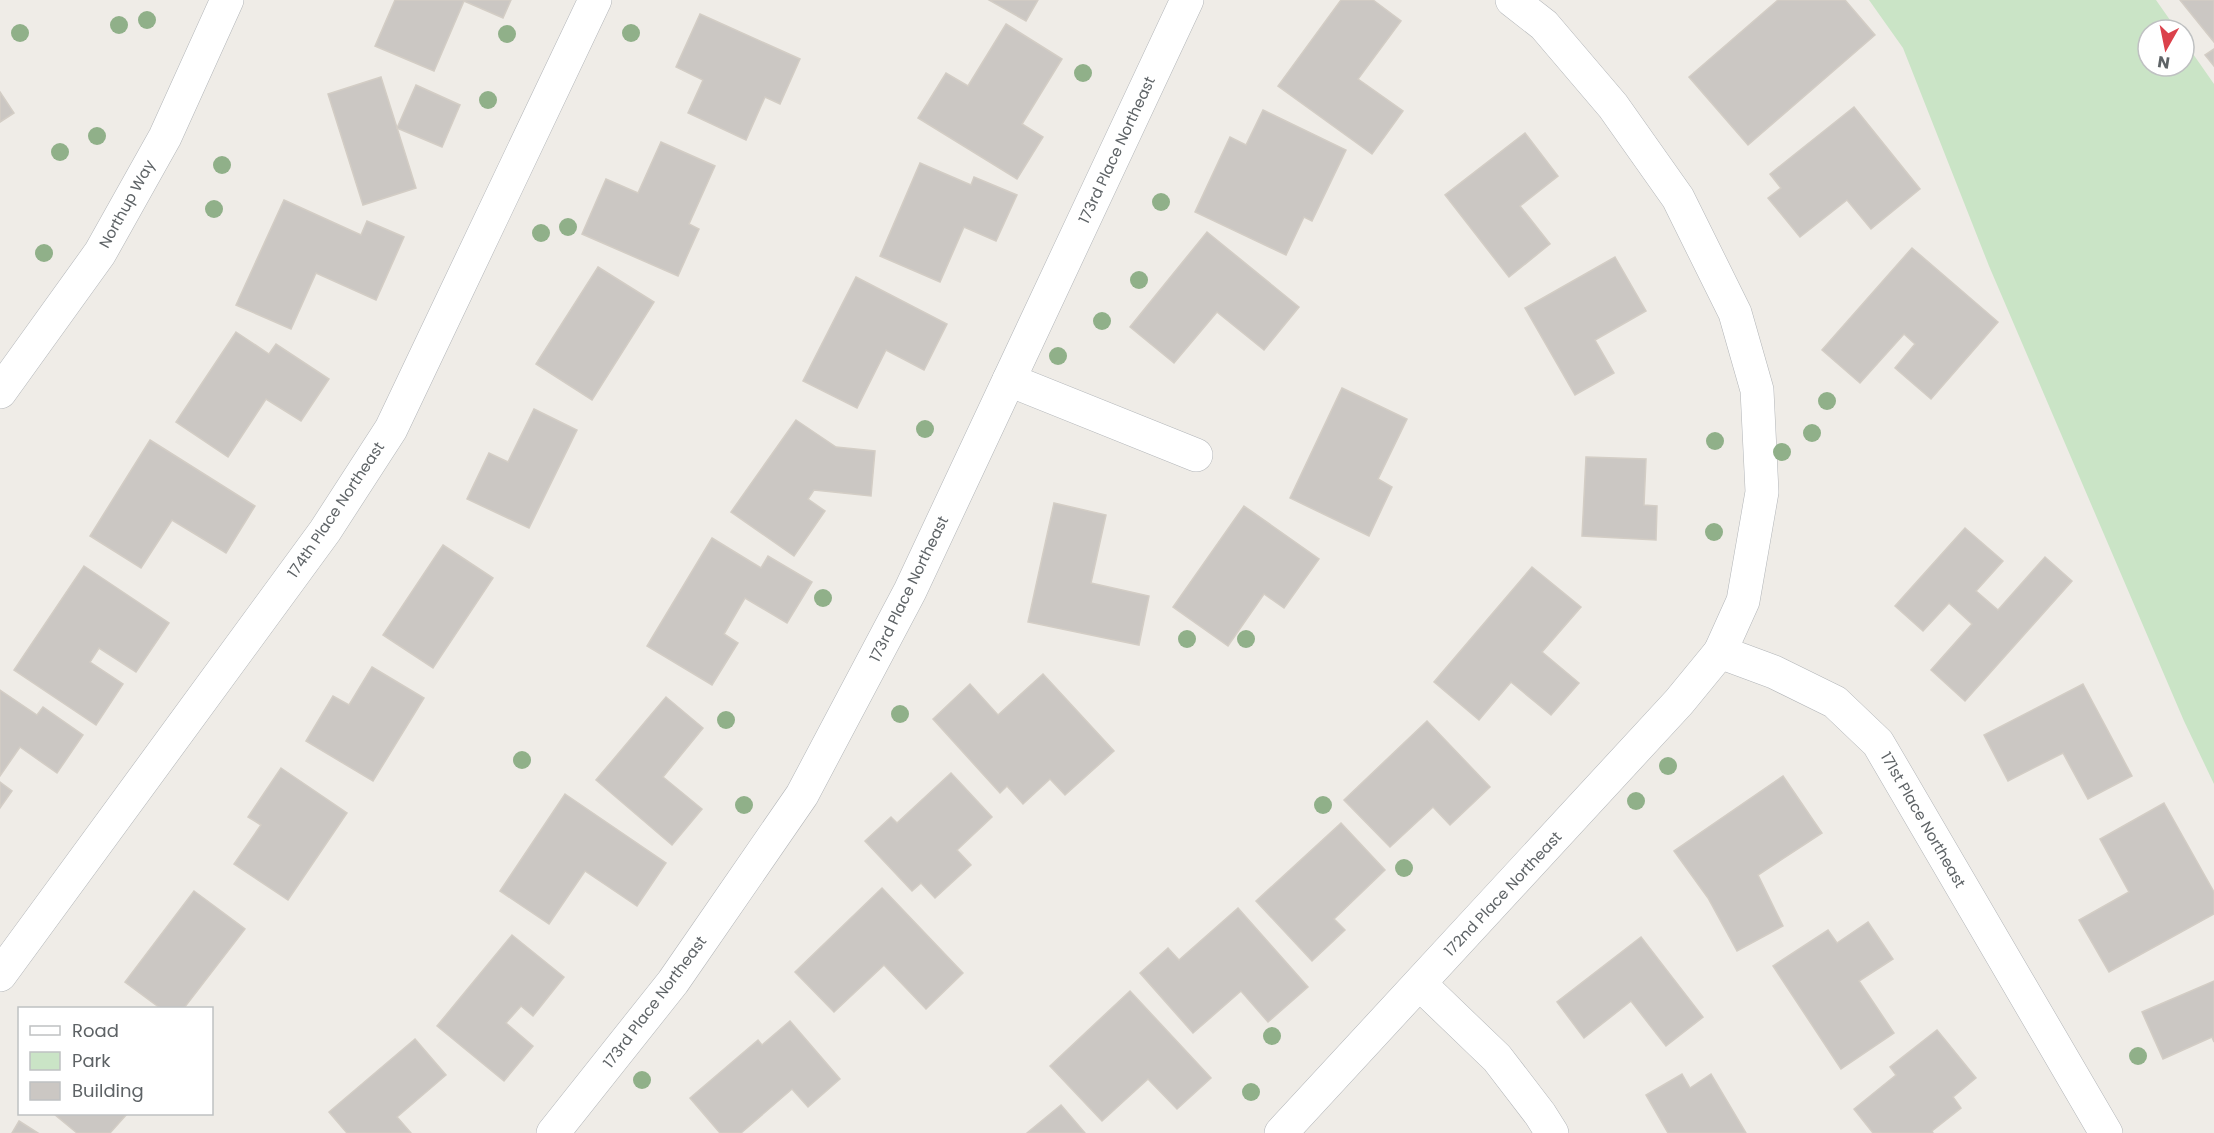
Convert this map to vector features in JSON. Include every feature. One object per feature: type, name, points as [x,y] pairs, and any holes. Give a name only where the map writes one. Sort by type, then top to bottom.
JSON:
[{"type":"street","name":"Northup Way","points":[[0,392],[100,253],[165,137],[227,0]]},
{"type":"street","name":"174th Place Northeast","points":[[2,966],[325,531],[391,429],[595,0]]},
{"type":"street","name":"173rd Place Northeast","points":[[553,1133],[673,982],[802,795],[910,591],[1187,0]]},
{"type":"street","points":[[1512,0],[1544,24],[1620,115],[1678,198],[1735,313],[1757,390],[1762,492],[1743,601],[1720,652]]},
{"type":"street","points":[[1009,380],[1196,455]]},
{"type":"street","name":"172nd Place Northeast","points":[[1281,1133],[1679,702],[1720,652]]},
{"type":"street","name":"171st Place Northeast","points":[[1720,652],[1774,672],[1835,702],[1878,743],[2106,1133]]},
{"type":"street","points":[[1420,984],[1497,1058],[1552,1133]]},
{"type":"green space","points":[[1869,0],[2156,0],[2169,18],[2136,18],[2136,78],[2196,78],[2196,58],[2214,84],[2214,784],[2184,721],[1989,266],[1903,48]]},
{"type":"building","points":[[395,0],[511,0],[503,18],[464,1],[434,71],[375,46]]},
{"type":"building","points":[[989,0],[1038,0],[1026,21]]},
{"type":"building","points":[[1341,0],[1373,0],[1401,21],[1358,79],[1403,111],[1372,154],[1278,86]]},
{"type":"building","points":[[1778,0],[1845,0],[1875,35],[1748,145],[1689,77]]},
{"type":"building","points":[[2180,0],[2214,0],[2214,42],[2196,18]]},
{"type":"building","points":[[700,14],[800,59],[780,104],[765,97],[746,140],[688,113],[703,80],[676,67]]},
{"type":"building","points":[[1006,24],[1062,59],[1022,124],[1043,137],[1017,179],[918,118],[946,73],[968,86]]},
{"type":"building","points":[[2214,49],[2214,66],[2205,55]]},
{"type":"building","points":[[381,77],[416,188],[363,205],[328,94]]},
{"type":"building","points":[[416,85],[460,105],[442,147],[397,128]]},
{"type":"building","points":[[0,92],[14,113],[0,122]]},
{"type":"building","points":[[1854,107],[1920,189],[1871,229],[1847,200],[1800,237],[1768,198],[1781,188],[1770,174]]},
{"type":"building","points":[[1263,110],[1346,150],[1312,221],[1304,217],[1286,255],[1195,212],[1230,137],[1246,145]]},
{"type":"building","points":[[1525,133],[1558,176],[1520,206],[1550,244],[1509,277],[1445,195]]},
{"type":"building","points":[[661,142],[715,166],[689,224],[699,229],[678,276],[582,234],[606,179],[638,193]]},
{"type":"building","points":[[920,163],[971,185],[974,177],[1017,195],[996,241],[964,227],[940,282],[880,256]]},
{"type":"building","points":[[284,200],[361,235],[367,221],[404,237],[376,300],[316,273],[291,329],[236,305]]},
{"type":"building","points":[[1207,232],[1299,307],[1264,350],[1217,312],[1174,363],[1130,327]]},
{"type":"building","points":[[1912,248],[1998,322],[1931,399],[1895,368],[1915,344],[1904,334],[1860,383],[1822,350]]},
{"type":"building","points":[[1615,257],[1646,311],[1595,340],[1614,373],[1575,395],[1525,308]]},
{"type":"building","points":[[598,267],[654,302],[592,400],[536,364]]},
{"type":"building","points":[[856,277],[947,324],[924,370],[886,350],[857,408],[803,381]]},
{"type":"building","points":[[236,332],[269,354],[276,344],[329,379],[301,421],[266,399],[228,457],[176,422]]},
{"type":"building","points":[[1342,388],[1407,419],[1378,479],[1392,487],[1369,536],[1290,498]]},
{"type":"building","points":[[534,409],[577,430],[529,528],[467,499],[489,453],[508,462]]},
{"type":"building","points":[[796,420],[836,447],[875,451],[871,496],[814,490],[808,499],[825,511],[794,556],[731,512]]},
{"type":"building","points":[[150,440],[255,506],[226,553],[172,520],[141,568],[90,536]]},
{"type":"building","points":[[1586,457],[1646,459],[1644,505],[1657,506],[1656,540],[1582,536]]},
{"type":"building","points":[[1054,503],[1106,515],[1091,583],[1149,596],[1139,645],[1028,622]]},
{"type":"building","points":[[1244,506],[1319,559],[1284,608],[1264,594],[1228,646],[1173,607]]},
{"type":"building","points":[[1965,528],[2003,561],[1976,591],[1998,610],[2045,557],[2072,581],[1965,701],[1931,670],[1972,624],[1949,603],[1923,631],[1895,606]]},
{"type":"building","points":[[712,538],[761,568],[768,556],[812,582],[787,623],[745,598],[724,634],[738,643],[712,685],[647,646]]},
{"type":"building","points":[[443,545],[493,578],[433,668],[383,635]]},
{"type":"building","points":[[84,566],[169,623],[136,672],[99,648],[90,662],[123,684],[96,725],[14,670]]},
{"type":"building","points":[[1532,567],[1581,607],[1542,652],[1579,683],[1551,715],[1511,682],[1479,720],[1434,682]]},
{"type":"building","points":[[372,667],[424,698],[373,781],[306,741],[333,696],[349,705]]},
{"type":"building","points":[[1043,674],[1114,751],[1065,795],[1050,779],[1023,804],[1007,786],[1000,793],[933,719],[970,684],[998,715]]},
{"type":"building","points":[[2083,684],[2132,776],[2088,799],[2063,753],[2008,781],[1984,735]]},
{"type":"building","points":[[0,690],[37,715],[43,707],[83,735],[57,773],[20,747],[0,776]]},
{"type":"building","points":[[666,697],[703,728],[663,777],[702,809],[672,845],[596,780]]},
{"type":"building","points":[[1427,721],[1490,787],[1450,825],[1433,807],[1390,847],[1344,800]]},
{"type":"building","points":[[281,768],[347,813],[288,900],[234,864],[261,825],[248,817]]},
{"type":"building","points":[[951,773],[992,817],[957,850],[971,865],[935,898],[921,883],[912,891],[865,841],[891,817],[897,823]]},
{"type":"building","points":[[1783,776],[1822,833],[1758,875],[1783,926],[1737,951],[1708,898],[1674,851]]},
{"type":"building","points":[[0,782],[12,791],[0,808]]},
{"type":"building","points":[[565,794],[666,863],[637,906],[585,871],[549,924],[500,891]]},
{"type":"building","points":[[2164,803],[2214,892],[2214,914],[2109,972],[2079,920],[2129,892],[2100,839]]},
{"type":"building","points":[[1341,823],[1385,870],[1334,919],[1345,930],[1312,961],[1256,901]]},
{"type":"building","points":[[882,888],[963,973],[926,1009],[884,965],[834,1012],[795,972]]},
{"type":"building","points":[[194,891],[245,929],[185,1007],[159,1007],[125,982]]},
{"type":"building","points":[[1238,908],[1308,987],[1268,1022],[1241,991],[1193,1033],[1140,973],[1168,948],[1179,960]]},
{"type":"building","points":[[1868,922],[1893,959],[1859,981],[1894,1033],[1841,1069],[1773,966],[1828,930],[1837,943]]},
{"type":"building","points":[[512,935],[564,977],[533,1016],[521,1006],[506,1023],[533,1046],[504,1081],[437,1026]]},
{"type":"building","points":[[1641,937],[1703,1017],[1666,1046],[1631,1001],[1584,1038],[1557,1002]]},
{"type":"building","points":[[2214,981],[2214,1042],[2212,1037],[2163,1059],[2142,1012]]},
{"type":"building","points":[[1130,991],[1211,1078],[1177,1109],[1148,1079],[1102,1121],[1050,1066]]},
{"type":"building","points":[[790,1021],[840,1079],[808,1107],[792,1089],[741,1133],[720,1133],[690,1098],[758,1040],[762,1045]]},
{"type":"building","points":[[1937,1030],[1976,1078],[1953,1097],[1961,1108],[1932,1131],[1933,1133],[1873,1133],[1854,1109],[1896,1075],[1890,1067]]},
{"type":"building","points":[[415,1039],[446,1075],[397,1117],[411,1133],[347,1133],[329,1112]]},
{"type":"building","points":[[1682,1074],[1690,1088],[1711,1074],[1746,1133],[1668,1133],[1646,1095]]},
{"type":"building","points":[[1061,1105],[1085,1133],[1027,1133]]},
{"type":"building","points":[[55,1115],[126,1115],[110,1133],[77,1133]]},
{"type":"building","points":[[19,1121],[38,1133],[12,1133]]}]
